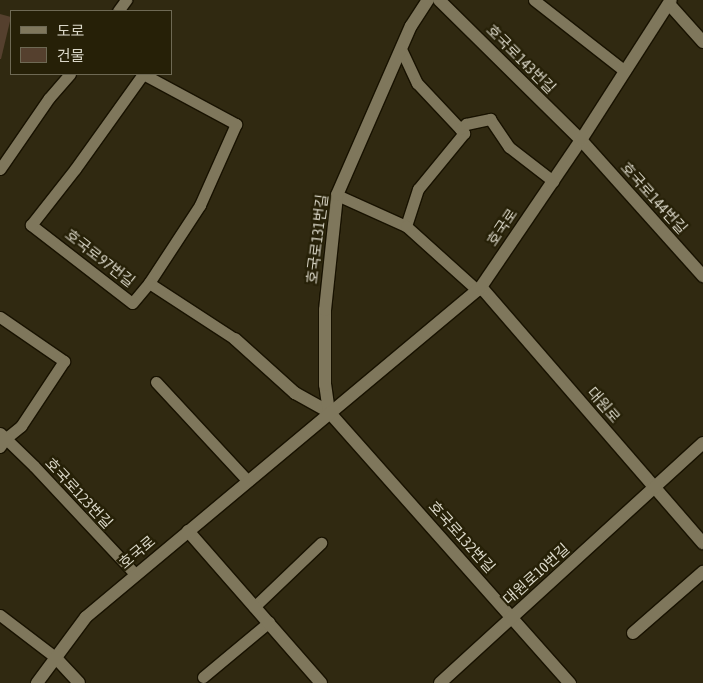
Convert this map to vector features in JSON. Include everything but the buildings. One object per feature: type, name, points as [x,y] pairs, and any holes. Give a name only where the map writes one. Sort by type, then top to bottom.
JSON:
[{"type":"street","name":"호국로131번길","points":[[329,412],[325,385],[325,310],[337,194],[411,26],[428,0]]},
{"type":"street","name":"호국로143번길","points":[[439,0],[581,140]]},
{"type":"street","name":"호국로","points":[[37,683],[86,617],[329,412],[479,289],[554,181],[670,2]]},
{"type":"street","points":[[670,2],[703,42]]},
{"type":"street","name":"호국로144번길","points":[[581,140],[703,276]]},
{"type":"street","name":"대원로","points":[[479,289],[703,543]]},
{"type":"street","points":[[235,339],[295,393],[329,412]]},
{"type":"street","name":"호국로132번길","points":[[329,412],[570,683]]},
{"type":"street","name":"대원로10번길","points":[[440,683],[703,443]]},
{"type":"street","points":[[188,531],[321,683]]},
{"type":"street","points":[[633,633],[703,572]]},
{"type":"street","points":[[55,657],[79,683]]},
{"type":"lane","points":[[534,0],[625,71]]},
{"type":"lane","points":[[401,49],[417,83],[464,133],[418,189],[406,226]]},
{"type":"lane","points":[[0,169],[49,98],[69,75]]},
{"type":"lane","name":"호국로97번길","points":[[142,75],[76,169],[31,225],[132,303],[149,283],[200,205],[236,124],[145,75]]},
{"type":"lane","points":[[460,129],[466,124],[490,119],[509,147],[554,181]]},
{"type":"lane","points":[[337,194],[406,226],[479,289]]},
{"type":"lane","points":[[149,283],[235,339]]},
{"type":"lane","points":[[0,317],[64,361],[20,426],[2,439]]},
{"type":"lane","points":[[156,382],[248,481]]},
{"type":"lane","name":"호국로123번길","points":[[2,439],[135,574]]},
{"type":"lane","points":[[254,607],[321,543]]},
{"type":"lane","points":[[0,615],[55,657]]},
{"type":"lane","points":[[203,677],[269,622]]}]
